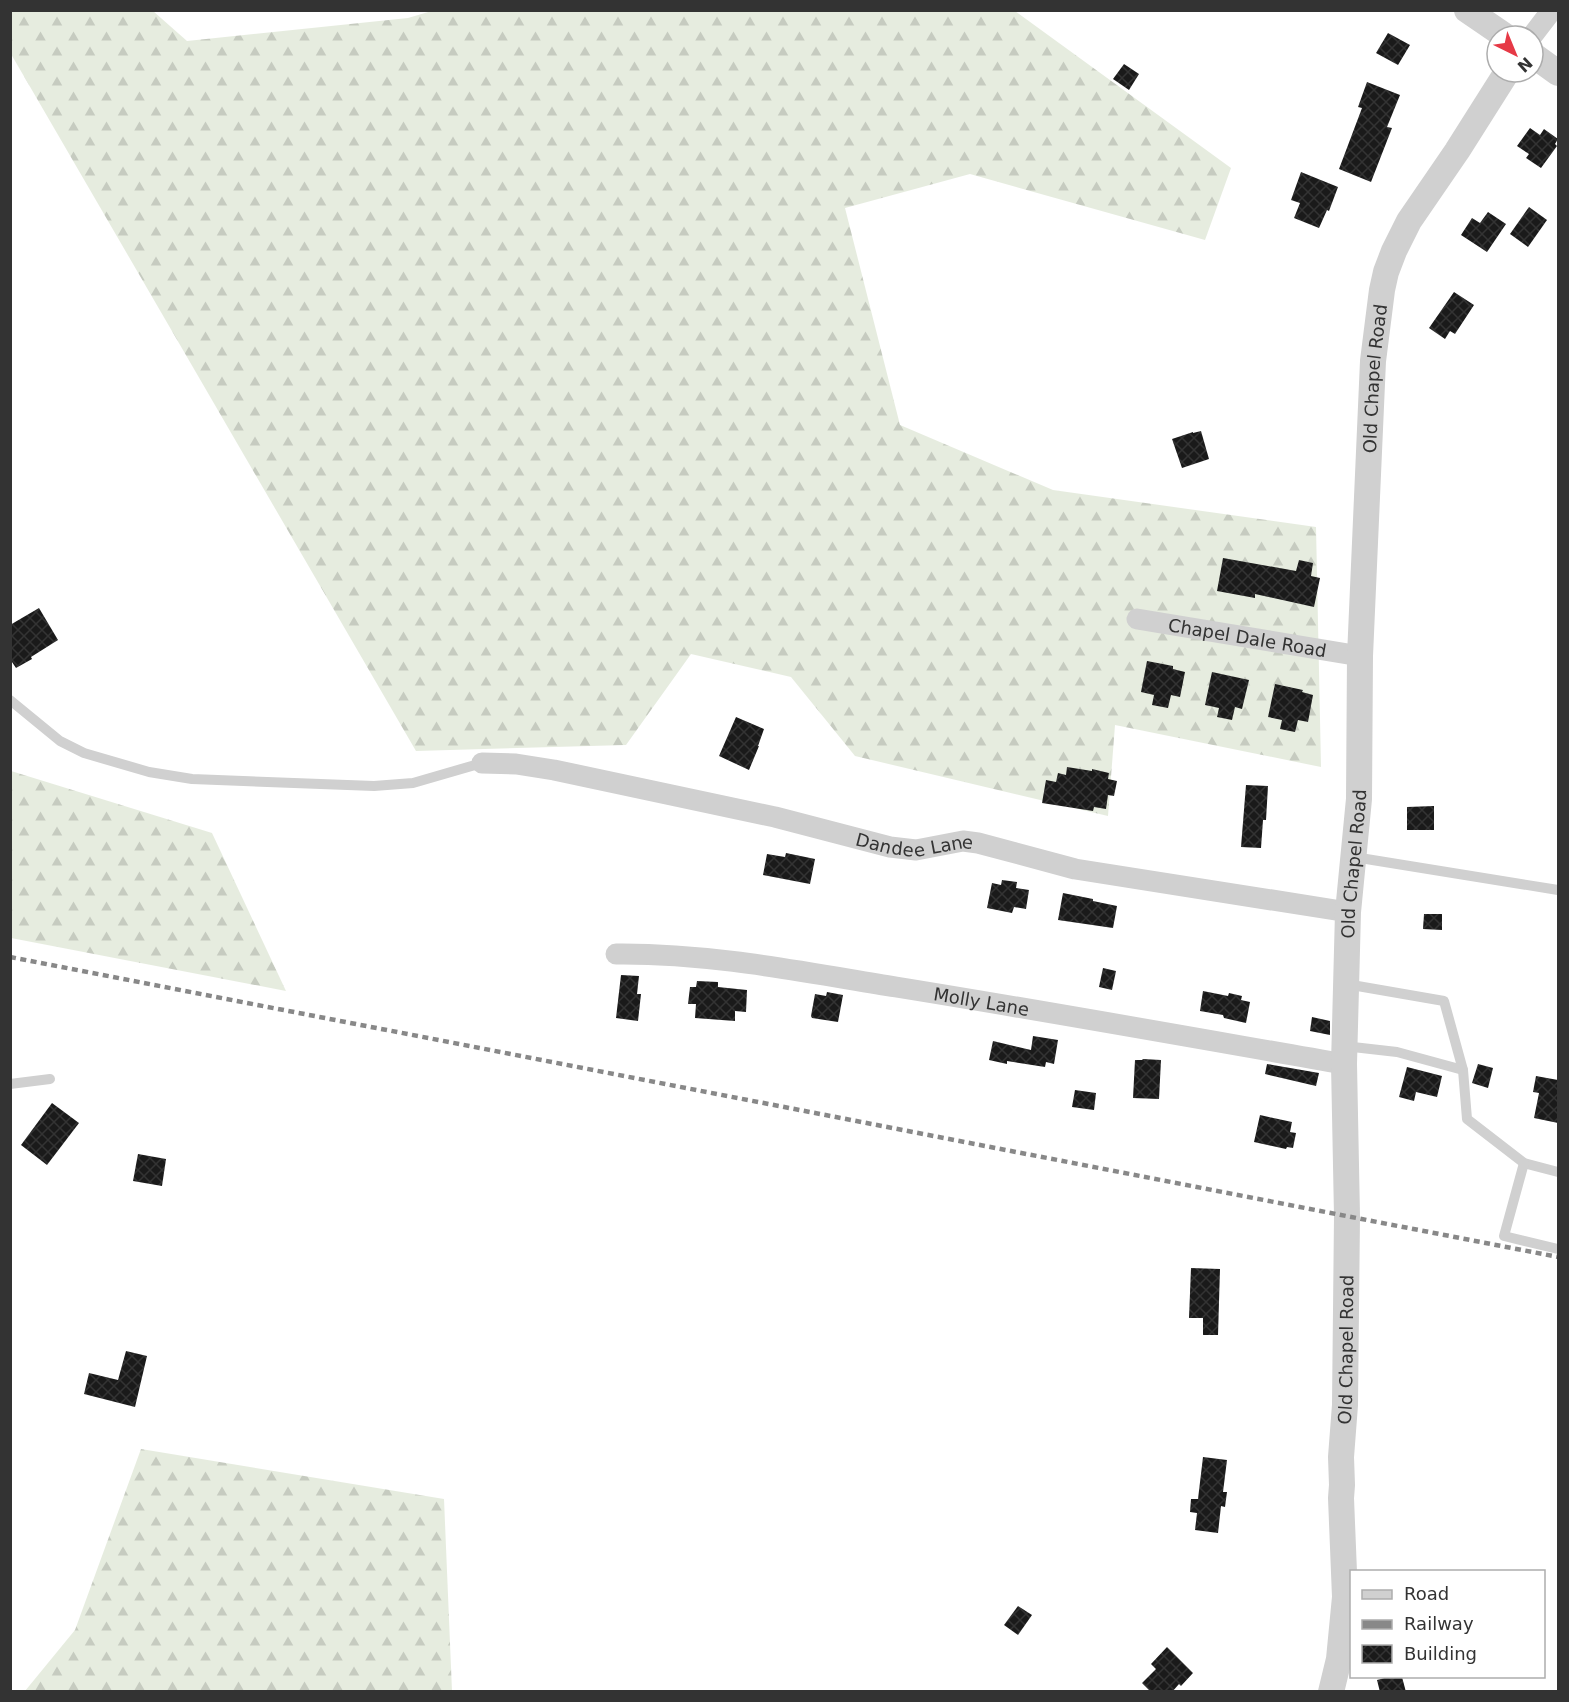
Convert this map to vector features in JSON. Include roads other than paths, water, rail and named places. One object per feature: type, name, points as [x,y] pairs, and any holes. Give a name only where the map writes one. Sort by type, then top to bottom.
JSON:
[{"type":"street","points":[[1467,10],[1487,24]]},
{"type":"street","points":[[1541,24],[1552,10]]},
{"type":"street","points":[[1545,64],[1558,73]]},
{"type":"street","name":"Old Chapel Road","points":[[1331,1692],[1340,1659],[1345,1596],[1341,1498],[1345,1405],[1347,1216],[1344,1055],[1348,912],[1359,799],[1360,656],[1373,361],[1386,272],[1407,224],[1499,84]]},
{"type":"street","name":"Chapel Dale Road","points":[[1137,619],[1360,656]]},
{"type":"street","name":"Dandee Lane","points":[[482,763],[516,764],[554,770],[775,817],[890,847],[916,850],[963,841],[978,843],[1075,869],[1348,912]]},
{"type":"street","name":"Molly Lane","points":[[616,954],[700,957],[1344,1055]]},
{"type":"lane","points":[[10,700],[60,741],[84,753],[149,772],[192,779],[374,786],[413,783],[482,763]]},
{"type":"lane","points":[[1353,856],[1558,890]]},
{"type":"lane","points":[[1346,984],[1444,1001],[1463,1070],[1467,1119],[1524,1163],[1558,1172]]},
{"type":"lane","points":[[1344,1055],[1397,1053],[1463,1070]]},
{"type":"lane","points":[[10,1084],[50,1079]]},
{"type":"lane","points":[[1524,1163],[1504,1236],[1558,1248]]},
{"type":"railway","points":[[10,957],[1558,1257]]}]
